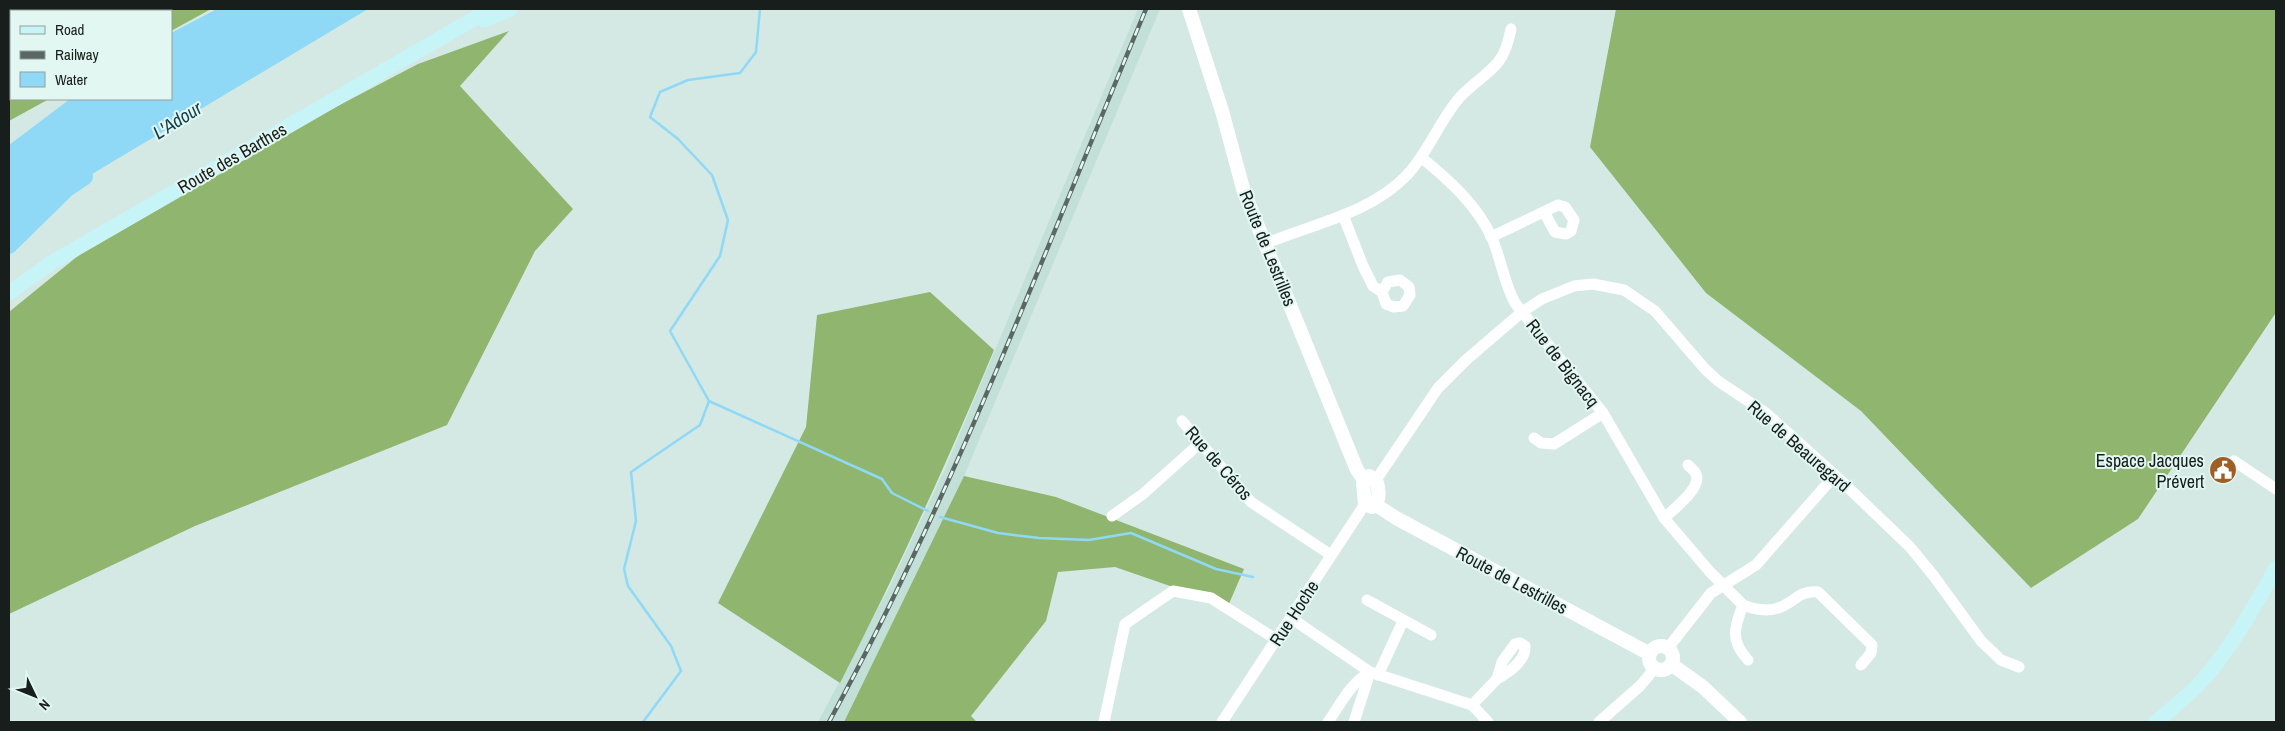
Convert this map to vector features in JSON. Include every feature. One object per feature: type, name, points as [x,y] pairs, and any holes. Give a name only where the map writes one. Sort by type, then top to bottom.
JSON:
[{"type":"main road","name":"Route des Barthes","points":[[9,293],[51,263],[491,9]]},
{"type":"main road","name":"Route des Barthes","points":[[459,28],[510,9]]},
{"type":"main road","points":[[2156,722],[2200,683],[2216,664],[2247,619],[2276,568]]},
{"type":"street","name":"Route de Lestrilles","points":[[1189,9],[1222,111],[1244,192],[1357,470],[1370,480]]},
{"type":"street","points":[[1265,244],[1343,215],[1372,202],[1394,188],[1422,158],[1457,101],[1500,60],[1512,29]]},
{"type":"street","name":"Rue de Bignacq","points":[[1422,158],[1447,178],[1466,198],[1491,236],[1501,262],[1508,291],[1522,312],[1603,414],[1664,518],[1742,605]]},
{"type":"street","points":[[1491,236],[1544,212]]},
{"type":"street","points":[[1343,215],[1366,273],[1374,286],[1382,292]]},
{"type":"street","name":"Rue de Beauregard","points":[[1370,480],[1438,388],[1466,360],[1522,312],[1542,299],[1574,286],[1593,284],[1624,290],[1655,311],[1705,369],[1718,381],[1766,412],[1835,475],[1910,548],[1933,575],[1981,642],[2001,660],[2019,668]]},
{"type":"street","name":"Rue de Bignacq","points":[[1534,438],[1541,443],[1554,444],[1603,414]]},
{"type":"street","name":"Rue de Céros","points":[[1182,421],[1252,502],[1331,554]]},
{"type":"street","points":[[1112,516],[1143,494],[1200,443]]},
{"type":"street","points":[[2234,461],[2276,489]]},
{"type":"street","points":[[1664,518],[1692,491],[1697,483],[1696,473],[1688,465]]},
{"type":"street","points":[[1668,648],[1695,611],[1711,593],[1722,584],[1756,565],[1835,475]]},
{"type":"street","points":[[1370,480],[1379,498],[1371,504]]},
{"type":"street","name":"Route de Lestrilles","points":[[1371,504],[1652,661]]},
{"type":"street","name":"Rue Hoche","points":[[1222,722],[1277,640],[1331,554],[1371,504]]},
{"type":"street","points":[[1104,722],[1124,624],[1173,591],[1211,598],[1277,640]]},
{"type":"street","points":[[1748,660],[1738,649],[1736,640],[1735,625],[1742,605],[1752,609],[1777,609],[1807,591],[1818,592],[1872,645],[1871,653],[1860,665]]},
{"type":"street","points":[[1367,600],[1431,635]]},
{"type":"street","points":[[1291,618],[1374,673],[1472,705],[1488,722]]},
{"type":"street","points":[[1354,722],[1374,673],[1403,621]]},
{"type":"street","points":[[1599,722],[1640,686],[1652,661],[1655,648],[1668,648]]},
{"type":"street","points":[[1652,661],[1666,669],[1671,664],[1672,654],[1668,648]]},
{"type":"street","points":[[1671,664],[1703,687],[1740,722]]},
{"type":"street","points":[[1328,722],[1360,677],[1374,673]]},
{"type":"street","points":[[1472,705],[1497,679]]},
{"type":"shaded area","points":[[1138,9],[1160,9],[964,476],[844,722],[818,722],[888,590],[946,467]]},
{"type":"green space","points":[[9,9],[211,9],[172,30],[172,10],[10,10],[10,100],[47,100],[9,121]]},
{"type":"green space","points":[[1616,9],[2276,9],[2276,315],[2138,519],[2031,588],[1861,411],[1706,293],[1590,147]]},
{"type":"green space","points":[[509,31],[460,86],[573,209],[535,251],[447,425],[195,526],[9,614],[9,312],[127,216],[418,64]]},
{"type":"green space","points":[[930,292],[994,350],[920,518],[840,683],[718,603],[806,427],[817,315]]},
{"type":"green space","points":[[964,476],[1056,497],[1244,569],[1228,606],[1115,567],[1058,572],[1046,621],[971,716],[977,722],[844,722]]},
{"type":"water","points":[[217,9],[368,9],[67,189],[9,246],[9,145],[69,100],[172,100],[172,32]]},
{"type":"waterway","points":[[643,722],[681,671],[671,646],[628,586],[624,569],[636,521],[631,472],[700,425],[709,401],[670,331],[720,256],[728,220],[712,175],[678,139],[650,117],[660,92],[688,80],[740,73],[756,52],[760,9]]},
{"type":"waterway","name":"L'Adour","points":[[9,246],[67,189],[85,177]]},
{"type":"waterway","points":[[709,401],[882,479],[892,493],[928,511]]},
{"type":"waterway","points":[[940,517],[998,533],[1039,538],[1089,540],[1131,533],[1216,569],[1253,577]]},
{"type":"railway","points":[[829,722],[874,636],[958,459],[1035,280],[1146,9]]},
{"type":"place","name":"Espace Jacques Prévert","points":[[2223,470]]}]
